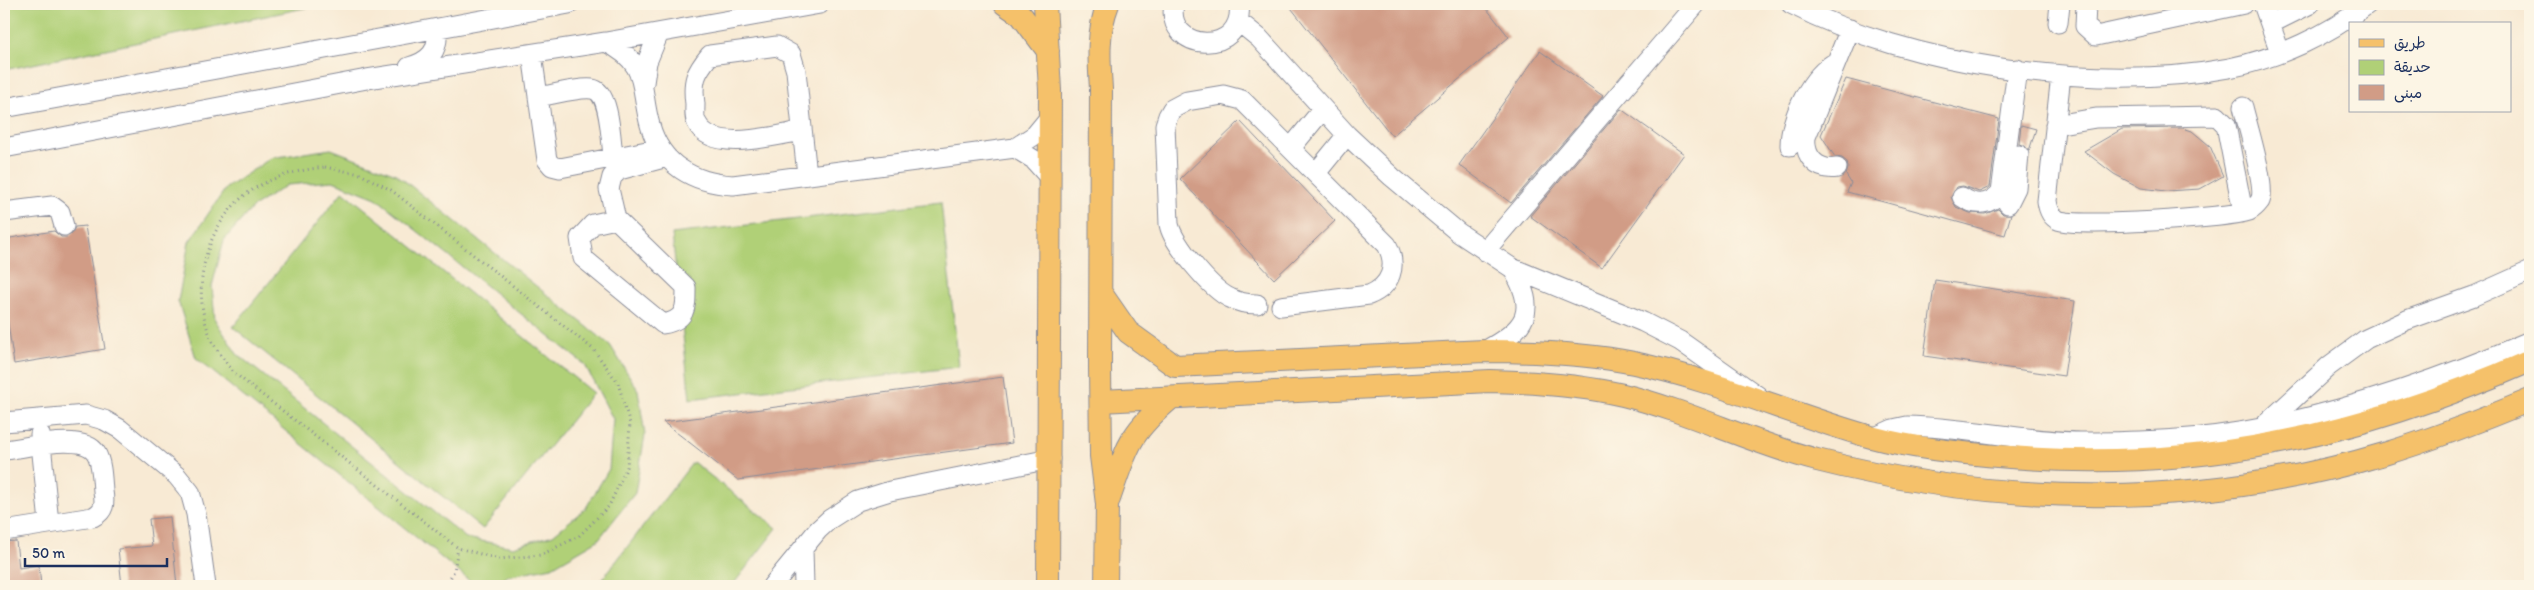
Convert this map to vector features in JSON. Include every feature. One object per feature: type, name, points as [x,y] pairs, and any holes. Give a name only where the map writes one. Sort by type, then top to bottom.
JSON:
[{"type":"main road","points":[[1005,4],[1020,15],[1048,51]]},
{"type":"main road","points":[[1045,4],[1049,118],[1050,459],[1048,586]]},
{"type":"main road","points":[[1106,586],[1107,504],[1101,456],[1098,49],[1100,31],[1108,4]]},
{"type":"main road","points":[[1101,293],[1128,332],[1175,366],[1484,352],[1535,351],[1585,355],[1635,363],[1708,383],[1873,438],[1974,455],[2069,462],[2164,460],[2261,438],[2352,426],[2415,396],[2530,361]]},
{"type":"main road","points":[[1101,401],[1490,381],[1572,386],[1625,396],[1668,408],[1768,445],[1862,470],[1958,487],[2055,495],[2138,494],[2202,489],[2302,474],[2383,455],[2462,429],[2530,400]]},
{"type":"main road","points":[[1107,504],[1128,444],[1147,418],[1171,398]]},
{"type":"street","points":[[4,108],[570,4]]},
{"type":"street","points":[[4,148],[367,79],[606,42],[820,4]]},
{"type":"street","points":[[1174,4],[1174,19],[1178,29],[1195,42],[1216,42],[1229,34],[1238,12],[1259,38],[1347,135],[1434,213],[1485,251],[1512,268],[1642,322],[1680,341],[1767,402]]},
{"type":"street","points":[[1485,251],[1696,4]]},
{"type":"street","points":[[1791,4],[1850,29],[1935,56],[2061,75],[2171,76],[2230,68],[2280,52],[2341,24],[2368,4]]},
{"type":"street","points":[[2058,23],[2060,4]]},
{"type":"street","points":[[2086,4],[2085,26],[2091,34],[2096,36],[2244,4]]},
{"type":"street","points":[[2263,4],[2280,52]]},
{"type":"street","points":[[2270,24],[2310,4]]},
{"type":"street","points":[[367,79],[427,60],[435,50],[437,29]]},
{"type":"street","points":[[1837,168],[1830,169],[1816,164],[1807,152],[1805,145],[1850,29]]},
{"type":"street","points":[[659,33],[646,62],[644,83],[650,124],[664,153],[688,175],[714,184],[733,185],[1015,148],[1035,136],[1049,118]]},
{"type":"street","points":[[606,42],[616,47],[634,63],[644,83]]},
{"type":"street","points":[[802,131],[752,139],[720,141],[706,132],[697,123],[692,84],[699,68],[710,55],[777,46],[791,54],[796,70],[807,175]]},
{"type":"street","points":[[532,54],[547,160],[552,166],[560,168],[613,156],[664,153]]},
{"type":"street","points":[[1790,146],[1792,128],[1812,83],[1824,69],[1837,61]]},
{"type":"street","points":[[1962,197],[1975,204],[1982,204],[1990,202],[2001,192],[2017,69]]},
{"type":"street","points":[[2061,75],[2048,207],[2050,213],[2060,221],[2125,222],[2243,212],[2256,206],[2262,194],[2243,107]]},
{"type":"street","points":[[538,97],[593,89],[602,94],[606,104],[613,156]]},
{"type":"street","points":[[1257,304],[1239,302],[1222,294],[1179,247],[1172,236],[1169,224],[1165,125],[1172,109],[1179,104],[1210,96],[1233,96],[1249,107],[1387,245],[1391,253],[1392,271],[1384,286],[1369,294],[1281,306]]},
{"type":"street","points":[[2008,204],[2016,188],[2021,132],[2012,107]]},
{"type":"street","points":[[1291,148],[1323,109]]},
{"type":"street","points":[[2055,125],[2096,118],[2217,116],[2226,125],[2243,212]]},
{"type":"street","points":[[1316,172],[1347,135]]},
{"type":"street","points":[[1015,148],[1033,159],[1049,177]]},
{"type":"street","points":[[616,219],[593,224],[580,238],[583,258],[663,324],[675,322],[686,310],[686,287],[616,219],[609,189],[612,177],[619,170],[664,153]]},
{"type":"street","points":[[4,212],[52,206],[60,212],[64,226]]},
{"type":"street","points":[[1484,352],[1517,331],[1525,316],[1527,298],[1512,268]]},
{"type":"street","points":[[2261,438],[2285,409],[2329,366],[2366,340],[2407,320],[2474,296],[2530,271]]},
{"type":"street","points":[[2415,396],[2486,360],[2530,341]]},
{"type":"street","points":[[4,422],[76,415],[104,420],[120,429],[176,476],[187,488],[194,503],[206,586]]},
{"type":"street","points":[[39,418],[49,523]]},
{"type":"street","points":[[4,450],[74,442],[92,448],[99,459],[105,502],[101,512],[93,517],[4,531]]},
{"type":"street","points":[[772,586],[830,519],[844,509],[874,495],[1050,459]]},
{"type":"street","points":[[803,549],[804,586]]},
{"type":"path","points":[[325,167],[360,174],[392,190],[593,349],[618,383],[630,424],[627,466],[609,506],[580,536],[541,555],[499,559],[458,548],[233,372],[213,343],[202,309],[201,274],[211,240],[230,209],[257,186],[290,172],[325,167]]},
{"type":"path","points":[[446,586],[454,571],[458,548]]},
{"type":"green space","points":[[4,4],[324,4],[4,70]]},
{"type":"green space","points":[[331,149],[396,174],[610,345],[638,390],[645,435],[635,493],[598,540],[552,567],[507,576],[498,586],[476,586],[196,358],[178,301],[189,242],[226,188],[271,158]],"holes":[[[333,181],[376,198],[585,365],[613,419],[609,469],[586,508],[553,535],[513,547],[466,538],[237,354],[215,320],[212,286],[224,240],[253,207],[287,185]]]},
{"type":"green space","points":[[343,191],[593,393],[483,529],[233,327]]},
{"type":"green space","points":[[941,202],[959,367],[690,399],[672,234]]},
{"type":"green space","points":[[693,462],[777,528],[732,586],[597,586]]},
{"type":"building","points":[[1288,4],[1483,4],[1509,37],[1392,136]]},
{"type":"building","points":[[1540,51],[1603,96],[1511,203],[1459,165]]},
{"type":"building","points":[[1846,79],[1999,119],[1990,187],[1979,192],[1963,186],[1957,187],[1951,197],[1956,207],[1970,213],[1985,214],[1998,209],[2003,214],[2011,214],[2005,235],[1847,192],[1851,183],[1846,175],[1847,162],[1842,158],[1835,157],[1821,135]]},
{"type":"building","points":[[1621,109],[1684,154],[1602,268],[1530,216]]},
{"type":"building","points":[[1240,121],[1335,221],[1274,279],[1180,179]]},
{"type":"building","points":[[2021,125],[2036,129],[2029,151],[2025,146],[2019,144]]},
{"type":"building","points":[[2183,128],[2192,131],[2210,146],[2223,176],[2200,189],[2166,191],[2141,188],[2114,174],[2084,151],[2122,129]]},
{"type":"building","points":[[85,226],[105,349],[14,364],[4,297],[4,239],[54,231],[61,237],[67,237],[75,227]]},
{"type":"building","points":[[1935,280],[2075,301],[2064,376],[1924,356]]},
{"type":"building","points":[[1003,377],[1012,443],[738,480],[663,422]]},
{"type":"building","points":[[170,517],[177,586],[122,586],[118,549],[152,546],[149,519]]},
{"type":"building","points":[[16,541],[19,568],[39,565],[41,586],[4,586],[4,542]]}]
